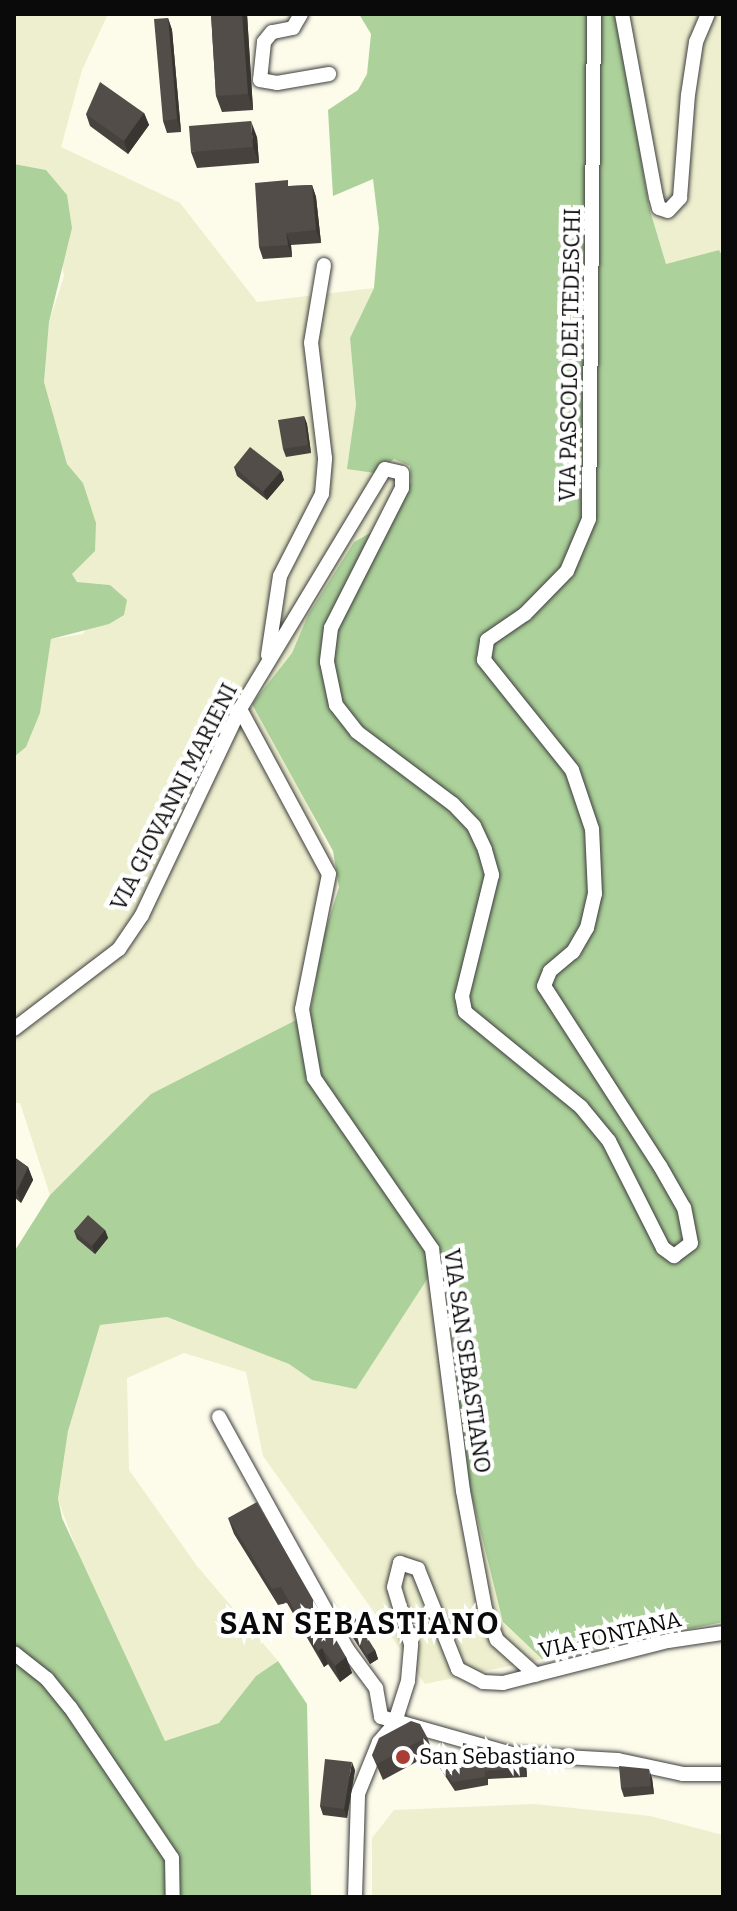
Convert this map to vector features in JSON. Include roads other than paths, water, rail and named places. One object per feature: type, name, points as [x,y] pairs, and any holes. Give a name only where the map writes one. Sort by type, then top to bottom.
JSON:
[{"type":"street","points":[[301,14],[293,28],[272,32],[264,42],[260,80],[277,83],[329,74]]},
{"type":"street","name":"VIA PASCOLO DEI TEDESCHI","points":[[385,469],[402,473],[402,488],[331,628],[327,662],[336,705],[357,732],[453,804],[474,826],[485,850],[492,875],[462,996],[465,1012],[581,1107],[609,1141],[663,1248],[674,1256],[685,1253],[691,1229],[684,1208],[622,1103],[544,986],[550,971],[573,952],[587,928],[595,894],[585,798],[553,742],[484,660],[487,640],[525,614],[567,571],[589,519],[594,14]]},
{"type":"street","points":[[622,14],[656,197],[659,208],[668,211],[680,198],[688,95],[696,42],[708,14]]},
{"type":"street","points":[[265,669],[280,576],[322,494],[325,458],[311,343],[324,265]]},
{"type":"street","name":"VIA GIOVANNI MARIENI","points":[[14,1029],[119,949],[142,915],[240,709],[385,469]]},
{"type":"street","name":"VIA SAN SEBASTIANO","points":[[240,709],[329,874],[302,1009],[314,1078],[432,1249],[463,1491],[485,1609],[497,1640],[536,1675]]},
{"type":"street","points":[[219,1417],[347,1649],[376,1688],[381,1717],[394,1725],[512,1754],[618,1760],[683,1774],[723,1774]]},
{"type":"street","name":"VIA FONTANA","points":[[394,1725],[408,1681],[411,1644],[394,1587],[400,1563],[418,1569],[458,1669],[483,1682],[507,1682],[668,1641],[723,1633]]},
{"type":"street","points":[[14,1653],[47,1679],[70,1707],[172,1858],[173,1897]]},
{"type":"street","points":[[355,1897],[358,1794],[379,1742],[394,1725]]},
{"type":"place","name":"San Sebastiano","points":[[403,1757]]},
{"type":"district","name":"SAN SEBASTIANO","points":[[360,1624]]}]
